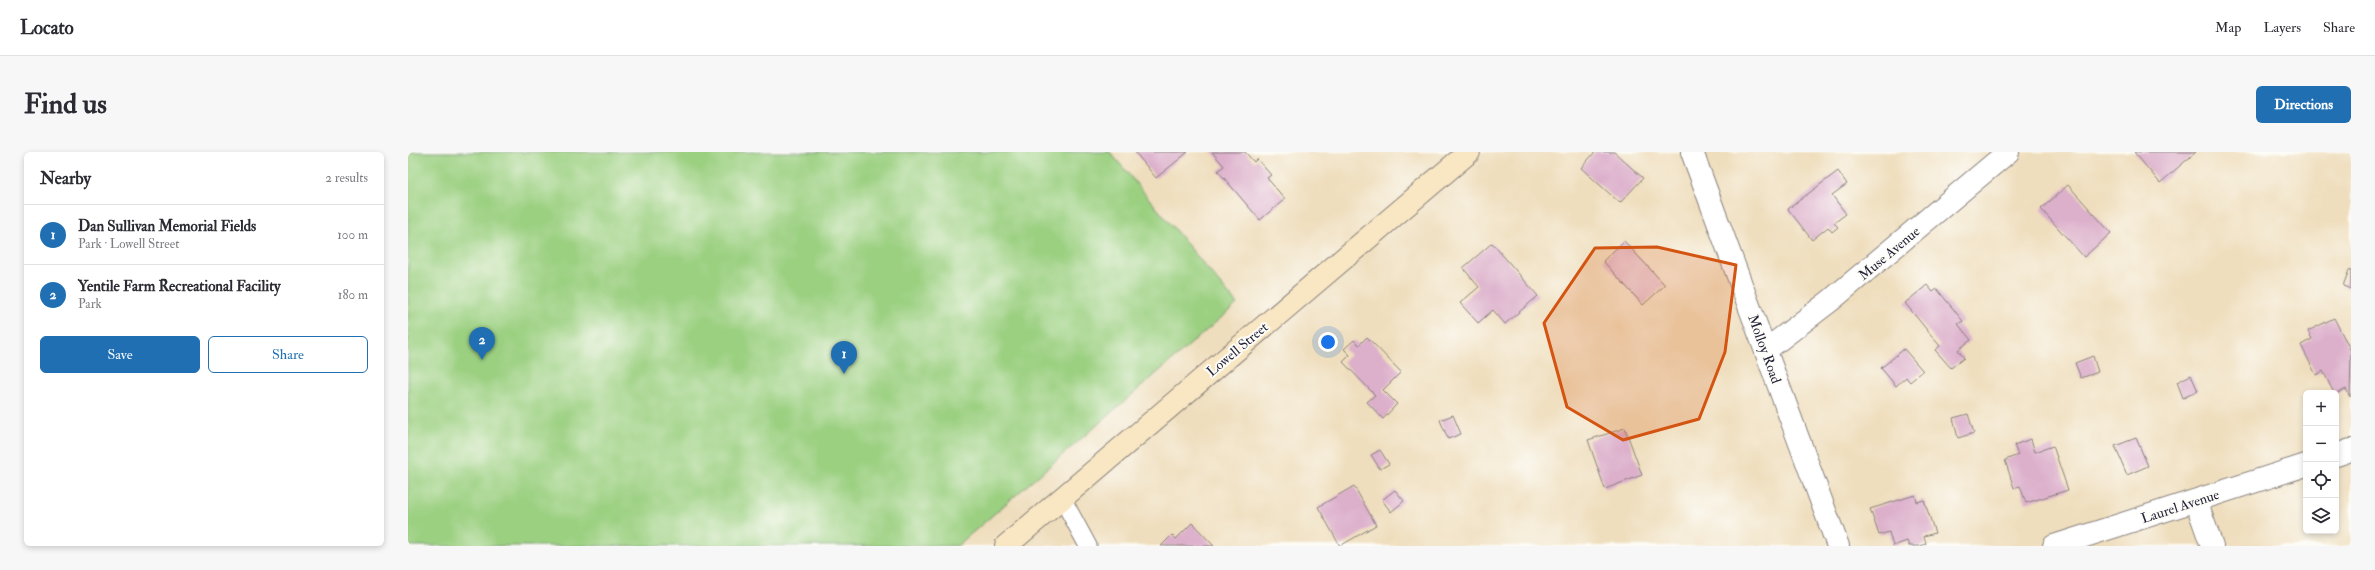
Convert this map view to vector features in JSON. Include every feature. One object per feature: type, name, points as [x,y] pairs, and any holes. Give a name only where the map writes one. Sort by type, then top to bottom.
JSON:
[{"type":"main road","name":"Lowell Street","points":[[1006,546],[1468,152]]},
{"type":"street","name":"Molloy Road","points":[[1692,152],[1838,546]]},
{"type":"street","name":"Muse Avenue","points":[[1766,350],[1830,301],[2008,152]]},
{"type":"street","points":[[2339,454],[2351,450]]},
{"type":"street","name":"Laurel Avenue","points":[[2054,546],[2303,466]]},
{"type":"street","points":[[2196,501],[2212,546]]},
{"type":"lane","points":[[1062,498],[1088,546]]},
{"type":"highlighted area","points":[[1657,247],[1736,265],[1725,352],[1699,419],[1623,440],[1567,407],[1544,323],[1595,248]]},
{"type":"green space","points":[[408,152],[1110,152],[1237,304],[957,546],[408,546]]},
{"type":"building","points":[[1135,152],[1188,152],[1156,178]]},
{"type":"building","points":[[1212,152],[1245,152],[1254,162],[1257,159],[1271,175],[1267,178],[1285,199],[1260,220],[1218,171],[1224,166]]},
{"type":"building","points":[[1595,152],[1614,152],[1643,178],[1620,203],[1581,168]]},
{"type":"building","points":[[2134,152],[2196,152],[2160,183]]},
{"type":"building","points":[[1838,171],[1847,184],[1832,195],[1846,214],[1834,223],[1838,227],[1832,232],[1828,227],[1812,240],[1788,209]]},
{"type":"building","points":[[2068,185],[2111,233],[2084,257],[2041,209]]},
{"type":"building","points":[[1624,241],[1665,285],[1643,305],[1603,261]]},
{"type":"building","points":[[1492,243],[1538,296],[1505,324],[1493,310],[1478,323],[1460,303],[1479,287],[1463,268]]},
{"type":"building","points":[[2349,270],[2351,271],[2351,289],[2343,286]]},
{"type":"building","points":[[1927,285],[1933,292],[1937,289],[1963,321],[1958,324],[1971,340],[1958,350],[1964,358],[1951,368],[1935,350],[1940,346],[1905,303]]},
{"type":"building","points":[[2334,318],[2351,351],[2350,397],[2346,389],[2339,392],[2339,390],[2332,390],[2323,371],[2316,375],[2301,345],[2312,339],[2308,331]]},
{"type":"building","points":[[1367,337],[1401,372],[1383,390],[1397,404],[1383,419],[1367,402],[1375,395],[1343,362],[1350,355],[1344,349],[1354,340],[1359,345]]},
{"type":"building","points":[[1904,349],[1923,371],[1910,382],[1906,377],[1896,386],[1881,368]]},
{"type":"building","points":[[2093,356],[2098,372],[2081,378],[2075,363]]},
{"type":"building","points":[[2191,375],[2198,391],[2183,398],[2177,382]]},
{"type":"building","points":[[1968,414],[1974,433],[1958,438],[1953,418]]},
{"type":"building","points":[[1453,415],[1461,434],[1448,439],[1440,420]]},
{"type":"building","points":[[1625,428],[1642,475],[1605,489],[1588,440]]},
{"type":"building","points":[[2136,438],[2148,466],[2127,475],[2115,446]]},
{"type":"building","points":[[2031,439],[2035,452],[2053,446],[2068,490],[2026,503],[2020,486],[2014,488],[2005,460],[2018,455],[2014,445]]},
{"type":"building","points":[[1380,450],[1389,464],[1380,469],[1371,455]]},
{"type":"building","points":[[1354,486],[1376,525],[1340,546],[1318,507]]},
{"type":"building","points":[[1395,490],[1404,501],[1391,512],[1382,500]]},
{"type":"building","points":[[1915,495],[1917,502],[1924,500],[1935,533],[1924,536],[1926,544],[1920,546],[1909,546],[1907,541],[1893,546],[1889,532],[1879,535],[1870,509]]},
{"type":"building","points":[[1192,523],[1214,546],[1161,546],[1172,535],[1176,539]]},
{"type":"place","name":"Yentile Farm Recreational Facility","points":[[482,360]]},
{"type":"place","name":"Dan Sullivan Memorial Fields","points":[[844,374]]}]
